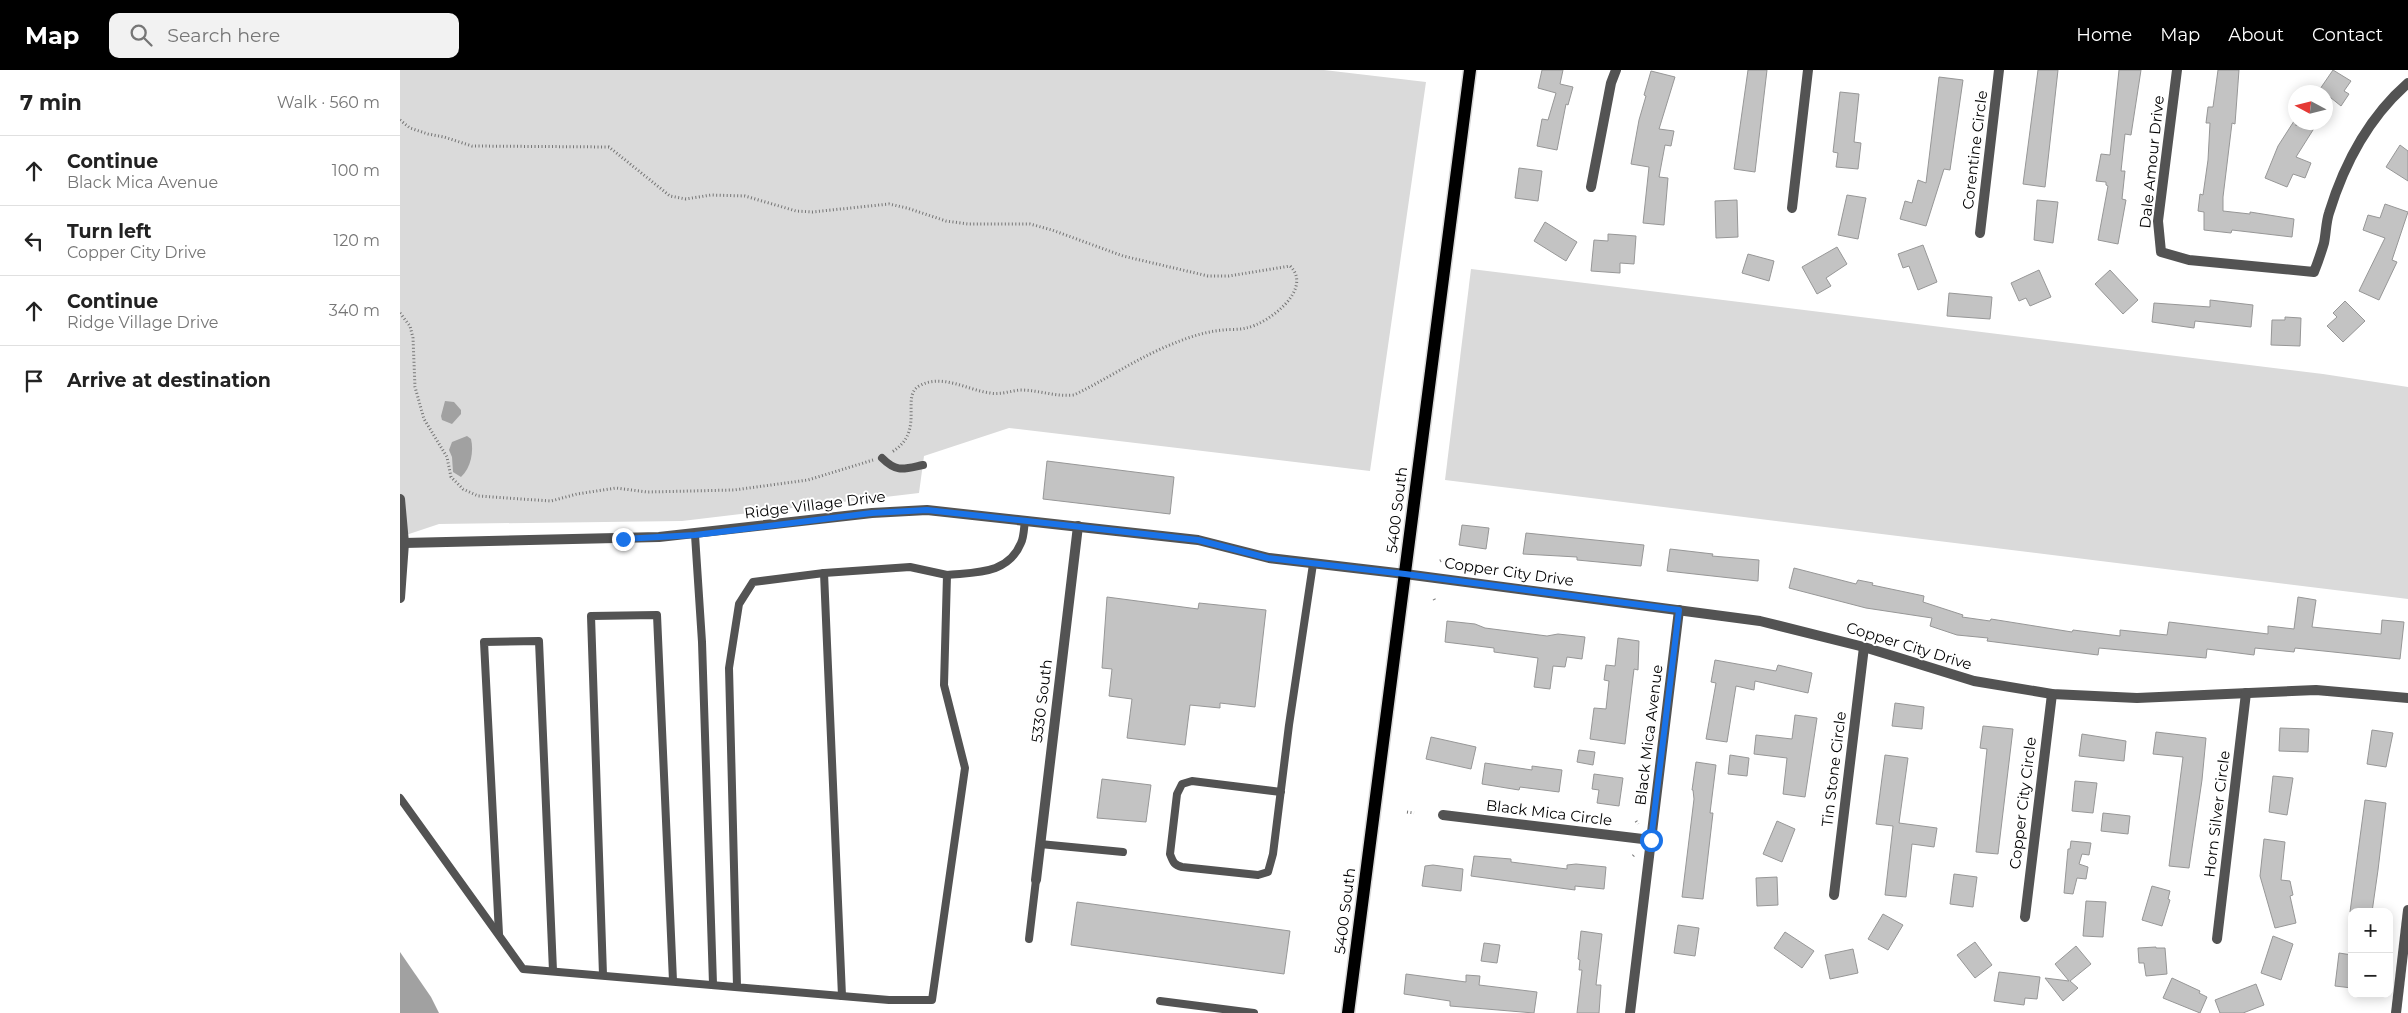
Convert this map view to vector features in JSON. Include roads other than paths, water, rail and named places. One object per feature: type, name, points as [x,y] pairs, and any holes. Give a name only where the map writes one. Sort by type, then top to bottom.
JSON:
[{"type":"main road","name":"5400 South","points":[[1348,1013],[1470,70]]},
{"type":"street","points":[[1591,187],[1610,82],[1616,70]]},
{"type":"street","points":[[1792,208],[1808,70]]},
{"type":"street","name":"Corentine Circle","points":[[1980,234],[1999,70]]},
{"type":"street","name":"Dale Amour Drive","points":[[2177,70],[2158,221],[2161,252],[2189,260],[2314,272],[2324,242],[2329,214],[2347,165],[2368,127],[2393,96],[2408,83]]},
{"type":"street","points":[[400,499],[404,543],[400,598]]},
{"type":"street","name":"Ridge Village Drive","points":[[404,543],[695,535],[898,510],[927,510],[1198,540],[1256,556],[1405,574]]},
{"type":"street","name":"5330 South","points":[[1036,880],[1078,526]]},
{"type":"street","name":"Copper City Drive","points":[[1405,574],[1760,621],[1864,646],[1974,681],[2052,694],[2137,698],[2316,690],[2408,698]]},
{"type":"street","name":"Black Mica Avenue","points":[[1630,1013],[1679,610]]},
{"type":"street","name":"Tin Stone Circle","points":[[1834,895],[1864,646]]},
{"type":"street","name":"Horn Silver Circle","points":[[2217,939],[2246,692]]},
{"type":"street","name":"Copper City Circle","points":[[2025,917],[2052,694]]},
{"type":"street","name":"Black Mica Circle","points":[[1443,816],[1651,840]]},
{"type":"street","points":[[2396,1013],[2408,910]]},
{"type":"lane","points":[[882,458],[891,466],[903,470],[923,465]]},
{"type":"lane","points":[[737,986],[729,668],[739,604],[753,582],[824,573],[910,567],[946,575],[985,572],[1006,564],[1021,543],[1025,520]]},
{"type":"lane","points":[[695,535],[702,642],[713,984]]},
{"type":"lane","points":[[1281,792],[1192,781],[1182,784],[1177,794],[1171,845],[1170,854],[1173,862],[1176,866],[1182,867],[1258,875],[1268,872],[1274,854],[1313,564]]},
{"type":"lane","points":[[824,573],[842,996]]},
{"type":"lane","points":[[400,798],[523,969],[889,1000],[932,1000],[966,768],[944,685],[946,575]]},
{"type":"lane","points":[[603,975],[591,616],[657,615],[673,981]]},
{"type":"lane","points":[[499,935],[484,642],[540,641],[552,971]]},
{"type":"lane","points":[[1040,844],[1122,852]]},
{"type":"lane","points":[[1029,939],[1036,880]]},
{"type":"lane","points":[[1160,1001],[1254,1013]]}]
